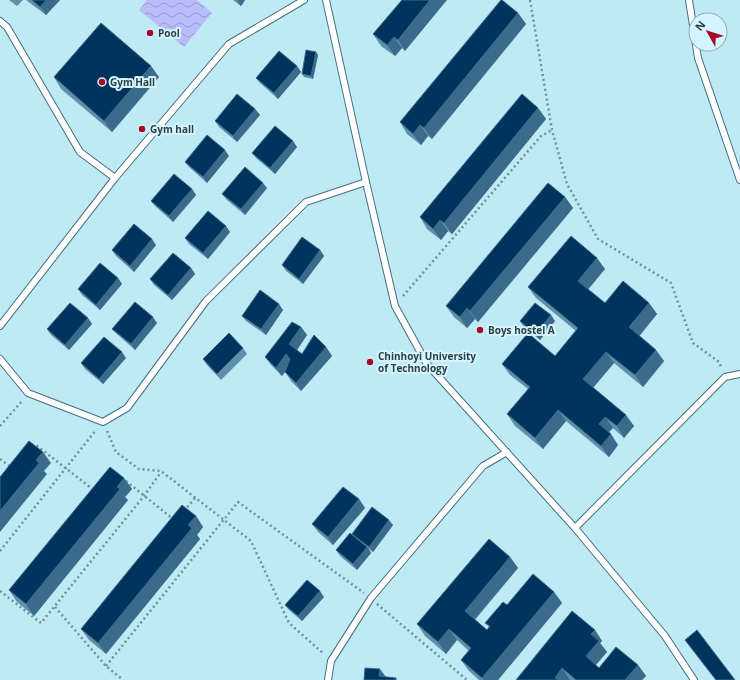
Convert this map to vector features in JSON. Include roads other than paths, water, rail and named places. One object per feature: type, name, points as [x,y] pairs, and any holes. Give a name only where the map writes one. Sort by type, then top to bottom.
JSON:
[{"type":"lane","points":[[0,326],[115,178],[229,44],[304,0]]},
{"type":"lane","points":[[326,0],[395,306],[427,364],[575,528],[665,636],[694,680]]},
{"type":"lane","points":[[689,0],[698,58],[738,164],[740,180]]},
{"type":"lane","points":[[0,21],[7,26],[80,152],[115,178]]},
{"type":"lane","points":[[0,359],[28,393],[103,422],[127,408],[206,301],[306,202],[366,182]]},
{"type":"lane","points":[[575,528],[725,377],[740,374]]},
{"type":"lane","points":[[328,680],[331,661],[371,598],[483,466],[507,452]]},
{"type":"water","points":[[147,0],[197,0],[212,13],[184,47],[139,10]]},
{"type":"place","name":"Pool","points":[[150,33]]},
{"type":"place","name":"Gym Hall","points":[[102,82]]},
{"type":"place","name":"Gym hall","points":[[142,129]]},
{"type":"place","name":"Boys hostel A","points":[[480,330]]},
{"type":"place","name":"Chinhoyi University of Technology","points":[[370,362]]}]
